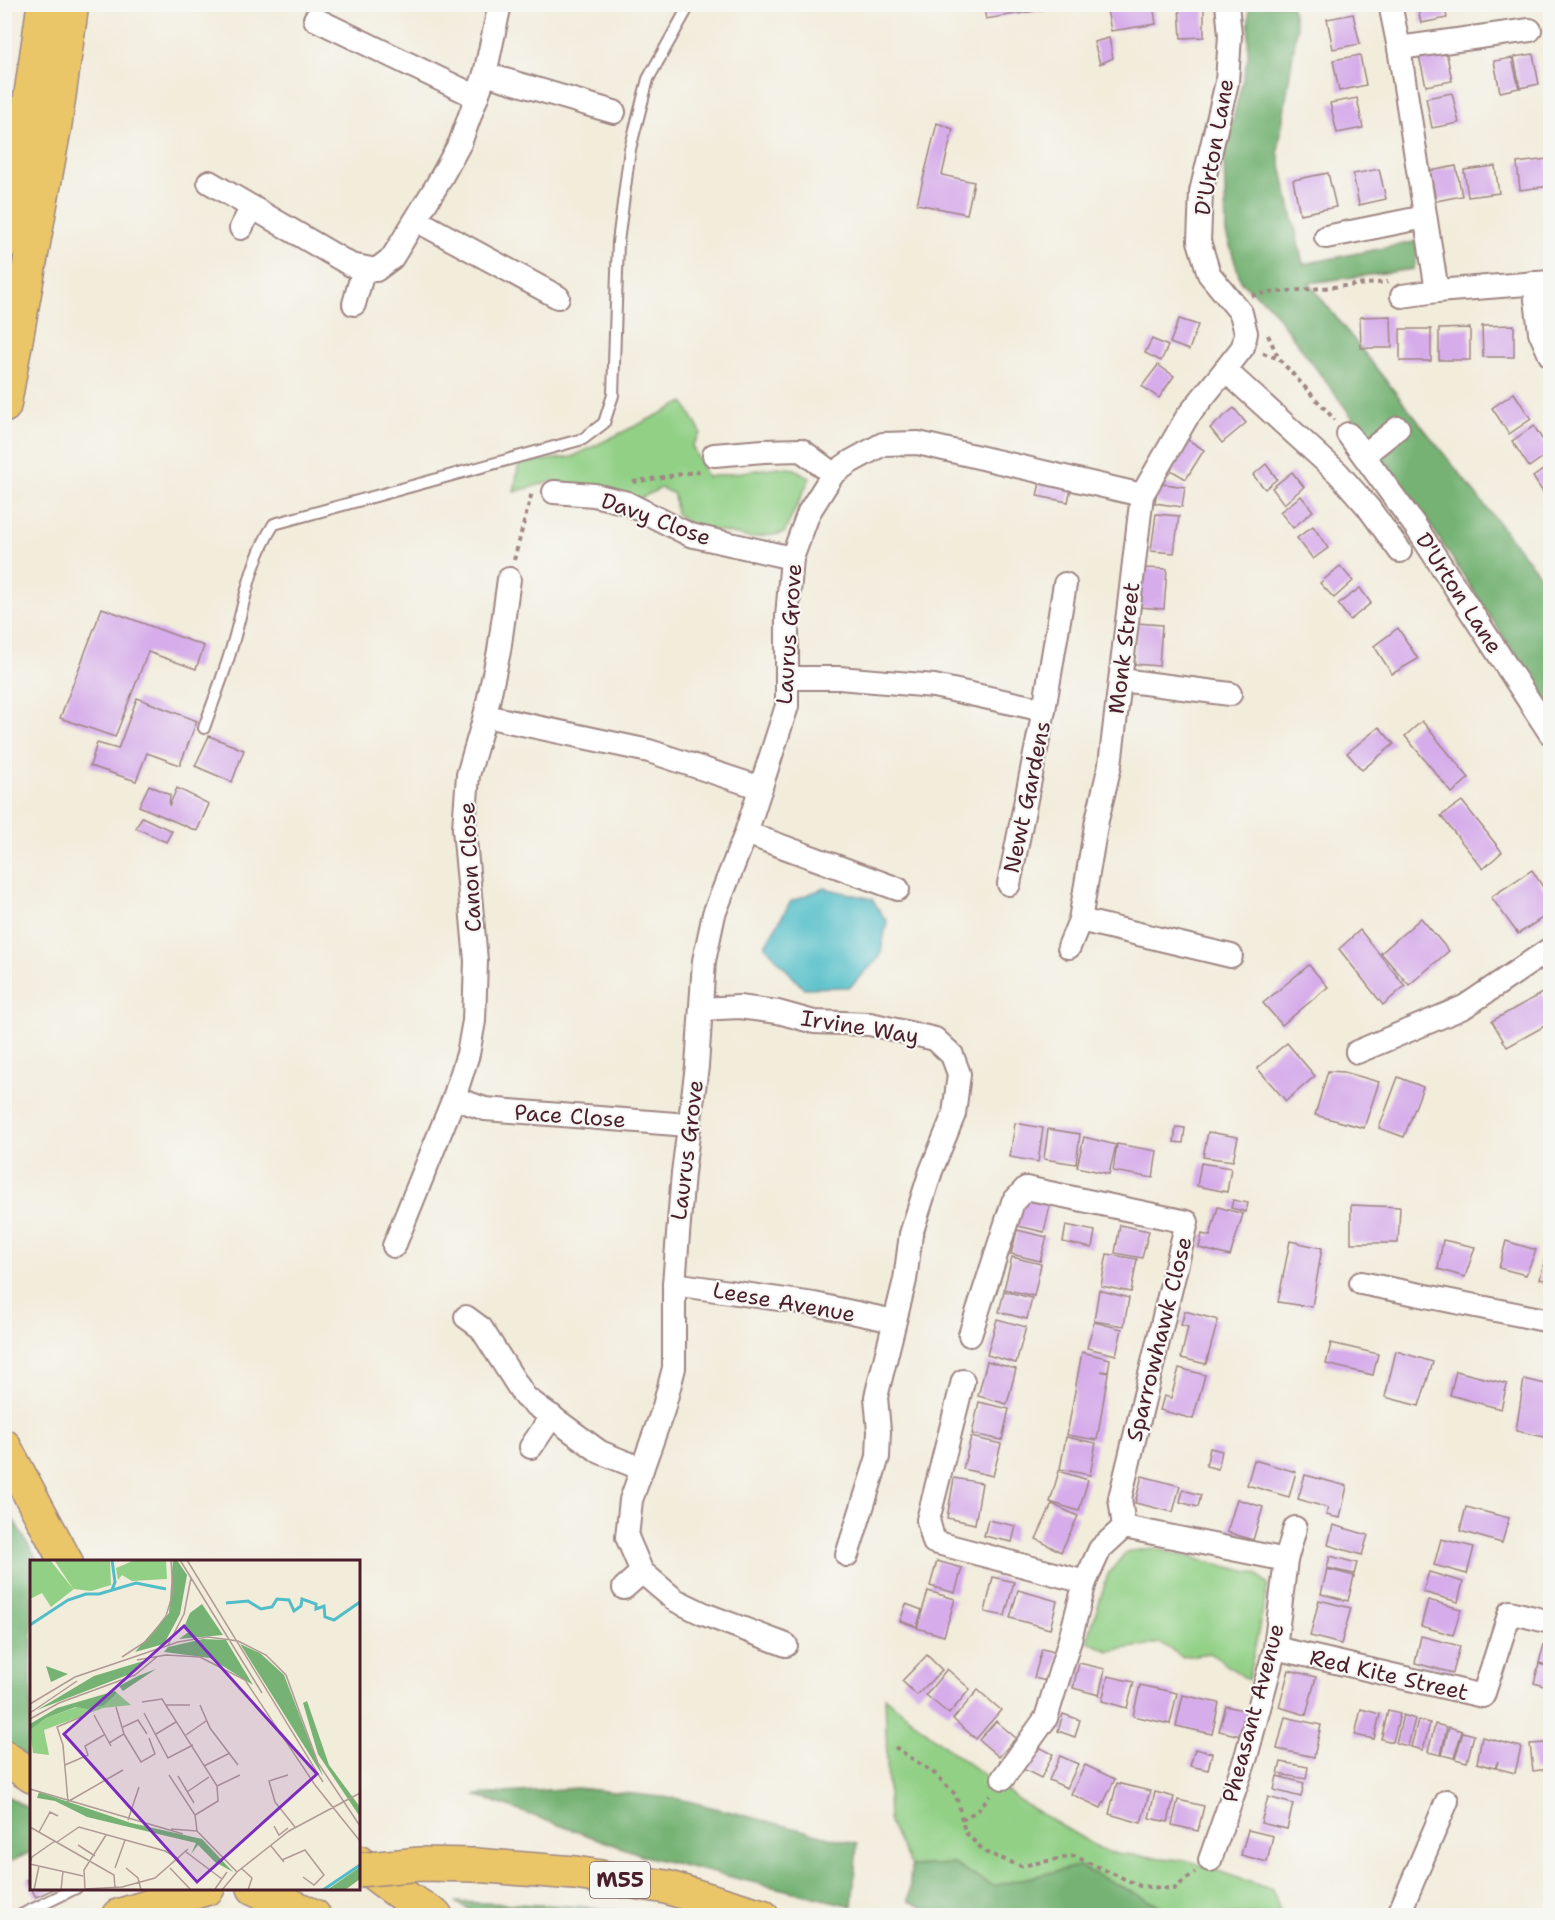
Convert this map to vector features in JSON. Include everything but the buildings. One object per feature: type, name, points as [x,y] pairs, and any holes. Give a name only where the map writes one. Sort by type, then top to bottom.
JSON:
[{"type":"highway","points":[[4,242],[27,121],[44,4]]},
{"type":"highway","points":[[4,406],[55,124],[72,4]]},
{"type":"highway","points":[[4,1446],[65,1560]]},
{"type":"highway","points":[[4,1757],[30,1775]]},
{"type":"highway","points":[[360,1863],[405,1897],[436,1916]]},
{"type":"highway","name":"M55","points":[[360,1870],[420,1864],[475,1865],[574,1873],[666,1887],[762,1916]]},
{"type":"highway","points":[[118,1916],[202,1890]]},
{"type":"highway","points":[[258,1890],[314,1916]]},
{"type":"street","points":[[209,182],[351,265],[376,270],[392,258],[460,143],[485,74],[500,4]]},
{"type":"street","name":"D'Urton Lane","points":[[1227,4],[1230,35],[1227,82],[1201,192],[1199,241],[1209,274],[1241,313],[1246,333],[1243,347]]},
{"type":"street","points":[[1390,4],[1437,291]]},
{"type":"street","points":[[315,19],[477,97]]},
{"type":"street","points":[[1399,48],[1530,30]]},
{"type":"street","points":[[485,74],[614,112]]},
{"type":"street","points":[[241,228],[252,207]]},
{"type":"street","points":[[1326,237],[1425,217]]},
{"type":"street","points":[[416,220],[558,297]]},
{"type":"street","points":[[354,304],[364,268]]},
{"type":"street","points":[[1402,296],[1542,283],[1540,332],[1551,355]]},
{"type":"street","name":"Monk Street","points":[[1069,947],[1080,920],[1096,820],[1110,765],[1142,495],[1187,417],[1243,347]]},
{"type":"street","points":[[1226,370],[1338,473],[1368,507],[1400,551]]},
{"type":"street","points":[[1364,455],[1398,428]]},
{"type":"street","name":"D'Urton Lane","points":[[1347,434],[1416,527],[1551,733]]},
{"type":"street","name":"Laurus Grove","points":[[786,1645],[704,1614],[675,1600],[642,1572],[627,1537],[631,1500],[663,1410],[674,1368],[674,1284],[688,1125],[697,1066],[704,961],[714,914],[746,833],[787,706],[787,618],[792,558],[809,512],[833,474],[883,444],[918,443],[1142,495]]},
{"type":"street","points":[[714,455],[801,450],[833,474]]},
{"type":"street","name":"Davy Close","points":[[554,492],[594,495],[627,503],[690,535],[792,558]]},
{"type":"street","name":"Canon Close","points":[[454,1098],[468,1053],[474,1021],[476,962],[464,828],[468,775],[485,716],[499,651],[509,579]]},
{"type":"street","name":"Newt Gardens","points":[[1009,884],[1044,710],[1065,584]]},
{"type":"street","name":"Newt Gardens","points":[[788,678],[839,678],[934,686],[1044,710]]},
{"type":"street","points":[[1121,680],[1230,694]]},
{"type":"street","points":[[485,716],[649,751],[761,788]]},
{"type":"street","points":[[746,833],[898,888]]},
{"type":"street","points":[[1080,920],[1231,956]]},
{"type":"street","points":[[1357,1052],[1464,1007],[1551,949]]},
{"type":"street","name":"Irvine Way","points":[[701,1009],[739,1007],[769,1011],[814,1022],[870,1024],[935,1039],[952,1055],[959,1074],[954,1114],[940,1147],[911,1234],[905,1280],[894,1321]]},
{"type":"street","points":[[394,1246],[454,1098]]},
{"type":"street","name":"Pace Close","points":[[454,1098],[485,1109],[688,1125]]},
{"type":"street","name":"Sparrowhawk Close","points":[[970,1335],[1012,1202],[1026,1188],[1187,1222],[1120,1498],[1124,1527]]},
{"type":"street","points":[[1362,1283],[1551,1321]]},
{"type":"street","name":"Leese Avenue","points":[[674,1284],[814,1304],[894,1321]]},
{"type":"street","points":[[466,1317],[481,1328],[525,1397],[600,1452],[642,1469]]},
{"type":"street","points":[[847,1555],[878,1456],[879,1431],[876,1396],[894,1321]]},
{"type":"street","points":[[963,1381],[928,1520],[934,1542],[1085,1582]]},
{"type":"street","points":[[531,1447],[552,1416]]},
{"type":"street","points":[[1003,1778],[1046,1718],[1085,1582],[1100,1549],[1124,1527],[1286,1560]]},
{"type":"street","name":"Pheasant Avenue","points":[[1210,1860],[1246,1757],[1275,1648],[1286,1560],[1295,1528]]},
{"type":"street","points":[[624,1588],[642,1572]]},
{"type":"street","name":"Red Kite Street","points":[[1275,1648],[1483,1696],[1510,1612],[1551,1622]]},
{"type":"street","points":[[1398,1916],[1447,1801]]},
{"type":"lane","points":[[204,728],[231,651],[250,574],[263,540],[274,524],[583,439],[604,423],[613,395],[618,242],[630,150],[648,79],[690,4]]},
{"type":"lane","points":[[19,1916],[72,1890]]},
{"type":"path","points":[[1264,328],[1280,359],[1347,434]]},
{"type":"path","points":[[895,1747],[934,1774],[956,1794],[965,1832],[985,1852],[1021,1866],[1074,1856],[1140,1886],[1174,1889],[1210,1860]]},
{"type":"path","points":[[962,1820],[978,1810],[1003,1778]]},
{"type":"green space","points":[[1249,5],[1291,5],[1297,27],[1278,152],[1303,264],[1419,241],[1414,269],[1309,283],[1538,573],[1550,594],[1550,708],[1418,506],[1269,305],[1241,282],[1226,233],[1224,156],[1248,58]]},
{"type":"green space","points":[[684,402],[701,433],[692,446],[707,477],[778,467],[795,469],[810,478],[784,533],[750,538],[688,524],[676,513],[674,494],[661,488],[639,499],[553,481],[514,492],[519,463],[572,457]]},
{"type":"green space","points":[[4,1504],[37,1560],[30,1560],[30,1759],[5,1742]]},
{"type":"green space","points":[[1153,1548],[1257,1574],[1268,1585],[1248,1680],[1210,1653],[1182,1657],[1161,1643],[1109,1651],[1087,1641],[1108,1574],[1126,1552]]},
{"type":"green space","points":[[885,1697],[944,1746],[1026,1805],[1106,1852],[1189,1861],[1273,1890],[1281,1915],[1179,1915],[1079,1866],[993,1886],[953,1864],[911,1866],[889,1823]]},
{"type":"green space","points":[[577,1788],[680,1799],[857,1844],[852,1906],[648,1857],[475,1795]]},
{"type":"green space","points":[[4,1794],[30,1810],[30,1852],[5,1864]]},
{"type":"green space","points":[[953,1864],[993,1886],[1079,1866],[1179,1915],[938,1915],[909,1901],[911,1866]]},
{"type":"green space","points":[[455,1902],[575,1906],[654,1915],[480,1915]]},
{"type":"water","points":[[824,888],[872,899],[887,922],[880,957],[850,987],[803,988],[765,946],[791,901]]}]
